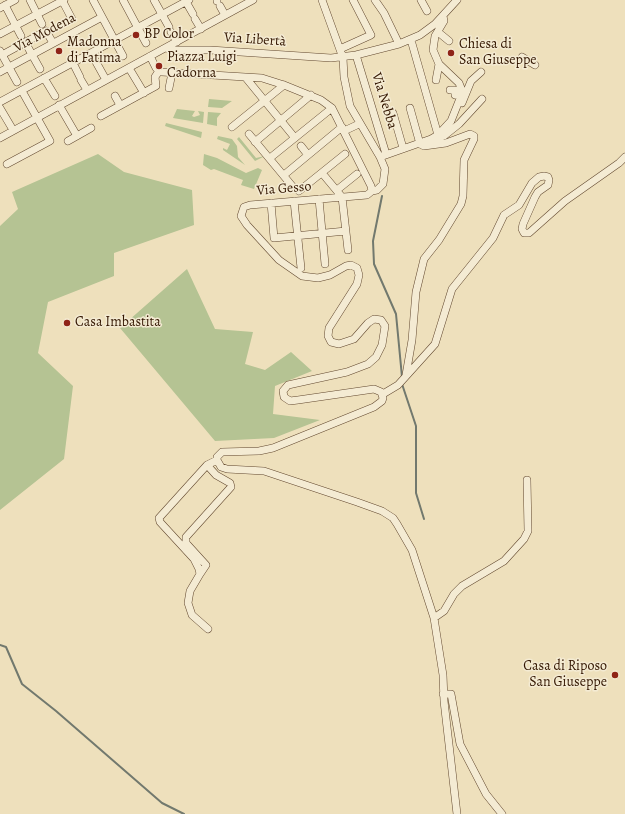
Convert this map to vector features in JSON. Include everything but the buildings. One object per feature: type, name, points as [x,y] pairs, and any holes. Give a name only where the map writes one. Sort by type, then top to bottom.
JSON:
[{"type":"street","points":[[15,0],[3,7],[17,26],[40,69]]},
{"type":"street","points":[[30,0],[53,44]]},
{"type":"street","points":[[0,34],[63,0],[78,30]]},
{"type":"street","points":[[92,0],[123,56]]},
{"type":"street","points":[[123,0],[146,43]]},
{"type":"street","points":[[154,0],[177,42]]},
{"type":"street","points":[[0,102],[22,92],[44,78],[187,0],[201,29]]},
{"type":"street","points":[[322,0],[343,58],[344,77],[350,106],[359,124],[383,155],[420,144],[434,137],[454,121],[469,86],[481,72]]},
{"type":"street","points":[[340,49],[371,35],[353,0]]},
{"type":"street","points":[[375,0],[384,13],[399,44]]},
{"type":"street","points":[[421,0],[427,11]]},
{"type":"street","name":"Via Libertà","points":[[166,48],[174,50],[210,50],[343,58],[411,40],[428,31],[457,0]]},
{"type":"street","points":[[0,138],[225,16],[248,1]]},
{"type":"street","points":[[218,2],[225,16]]},
{"type":"street","points":[[443,16],[444,21],[438,32],[433,50],[439,64],[460,83],[460,96],[451,121],[446,127]]},
{"type":"street","name":"Via Modena","points":[[0,72],[102,17]]},
{"type":"street","points":[[17,82],[1,53],[44,27]]},
{"type":"street","points":[[438,32],[449,41]]},
{"type":"street","points":[[411,40],[434,137]]},
{"type":"street","points":[[91,53],[106,80]]},
{"type":"street","name":"Via Nebba","points":[[356,55],[383,155],[385,169],[385,179],[380,188],[372,191]]},
{"type":"street","points":[[150,56],[158,71]]},
{"type":"street","points":[[522,57],[534,65]]},
{"type":"street","points":[[73,63],[87,90]]},
{"type":"street","points":[[436,80],[439,64]]},
{"type":"street","points":[[129,68],[144,93]]},
{"type":"street","points":[[158,71],[262,78],[284,84],[311,95],[332,108],[371,186],[372,191]]},
{"type":"street","points":[[101,116],[156,86],[155,77],[158,71]]},
{"type":"street","points":[[169,88],[172,73]]},
{"type":"street","points":[[44,78],[55,96]]},
{"type":"street","points":[[246,78],[295,138]]},
{"type":"street","points":[[232,127],[284,84]]},
{"type":"street","points":[[450,90],[455,90],[455,95],[460,96]]},
{"type":"street","points":[[7,164],[50,142],[22,92]]},
{"type":"street","points":[[255,142],[311,95]]},
{"type":"street","points":[[115,96],[120,105]]},
{"type":"street","points":[[434,137],[438,138],[450,132],[463,121],[482,99]]},
{"type":"street","points":[[59,105],[77,136]]},
{"type":"street","points":[[0,108],[13,130]]},
{"type":"street","points":[[270,158],[332,108]]},
{"type":"street","points":[[410,108],[420,144]]},
{"type":"street","points":[[393,114],[403,148]]},
{"type":"street","points":[[284,175],[343,129],[359,124]]},
{"type":"street","points":[[68,141],[91,128]]},
{"type":"street","points":[[248,134],[296,189],[322,173],[345,154]]},
{"type":"street","points":[[406,375],[412,340],[416,292],[424,259],[439,240],[460,204],[463,196],[464,160],[474,136],[470,134],[446,143],[424,146],[420,144]]},
{"type":"street","points":[[301,146],[308,155]]},
{"type":"street","points":[[195,557],[159,520],[207,465],[217,460],[219,454],[226,450],[259,451],[283,444],[374,407],[382,401],[382,394],[398,385],[437,340],[452,289],[493,238],[504,215],[519,205],[532,183],[544,176],[548,177],[550,180],[548,185],[538,192],[535,197],[523,224],[522,229],[524,233],[529,233],[565,201],[619,163],[625,157]]},
{"type":"street","points":[[322,173],[342,197],[348,250]]},
{"type":"street","points":[[337,190],[357,174]]},
{"type":"street","name":"Via Gesso","points":[[372,191],[367,195],[250,205],[244,207],[241,211],[242,219],[280,260],[302,276],[318,278],[330,275],[346,266],[351,265],[357,268],[359,275],[357,284],[329,328],[329,340],[335,344],[348,341],[358,335],[368,323],[374,319],[383,322],[385,326],[384,339],[376,357],[368,364],[347,372],[288,385],[283,391],[284,398],[290,401],[374,389],[382,394]]},
{"type":"street","points":[[319,199],[325,264]]},
{"type":"street","points":[[294,201],[300,268]]},
{"type":"street","points":[[271,203],[274,238],[346,231]]},
{"type":"street","points":[[217,460],[221,467],[264,471],[382,511],[393,518],[407,538],[412,550],[434,618],[443,675],[460,744],[486,794],[502,814]]},
{"type":"street","points":[[207,465],[216,475],[230,483],[231,487],[186,537],[186,543],[195,557],[200,574],[190,592],[188,603],[192,614],[208,629]]},
{"type":"street","points":[[434,618],[444,611],[454,594],[462,586],[499,565],[524,539],[528,531],[527,480]]},
{"type":"street","points":[[447,694],[458,814]]},
{"type":"green space","points":[[209,99],[232,101],[222,108],[208,107]]},
{"type":"green space","points":[[177,109],[195,111],[192,116],[194,117],[200,115],[198,111],[204,112],[203,123],[173,118]]},
{"type":"green space","points":[[208,112],[221,113],[217,118],[217,126],[207,124]]},
{"type":"green space","points":[[166,123],[202,132],[201,138],[165,126]]},
{"type":"green space","points":[[218,136],[232,139],[237,146],[238,157],[245,165],[223,150],[223,148],[227,150],[230,144],[217,139]]},
{"type":"green space","points":[[239,137],[256,158],[265,156],[255,161],[237,139]]},
{"type":"green space","points":[[98,154],[124,172],[192,190],[194,225],[114,253],[114,276],[48,302],[38,353],[73,386],[64,459],[0,510],[0,226],[18,209],[12,192]]},
{"type":"green space","points":[[204,154],[217,158],[246,173],[258,168],[262,170],[254,189],[241,185],[243,180],[214,169],[211,170],[203,165]]},
{"type":"green space","points":[[187,269],[215,329],[253,332],[245,364],[265,370],[291,352],[312,371],[275,386],[273,414],[320,420],[274,438],[215,441],[120,328]]},
{"type":"waterway","points":[[382,196],[373,241],[374,264],[396,314],[402,377]]},
{"type":"waterway","points":[[402,384],[416,426],[416,493],[424,519]]},
{"type":"waterway","points":[[0,645],[6,647],[22,684],[56,711],[162,803],[184,814]]},
{"type":"place","name":"BP Color","points":[[136,35]]},
{"type":"place","name":"Madonna di Fatima","points":[[59,51]]},
{"type":"place","name":"Chiesa di San Giuseppe","points":[[451,53]]},
{"type":"place","name":"Piazza Luigi Cadorna","points":[[159,66]]},
{"type":"place","name":"Casa Imbastita","points":[[67,323]]},
{"type":"place","name":"Casa di Riposo San Giuseppe","points":[[615,675]]}]
